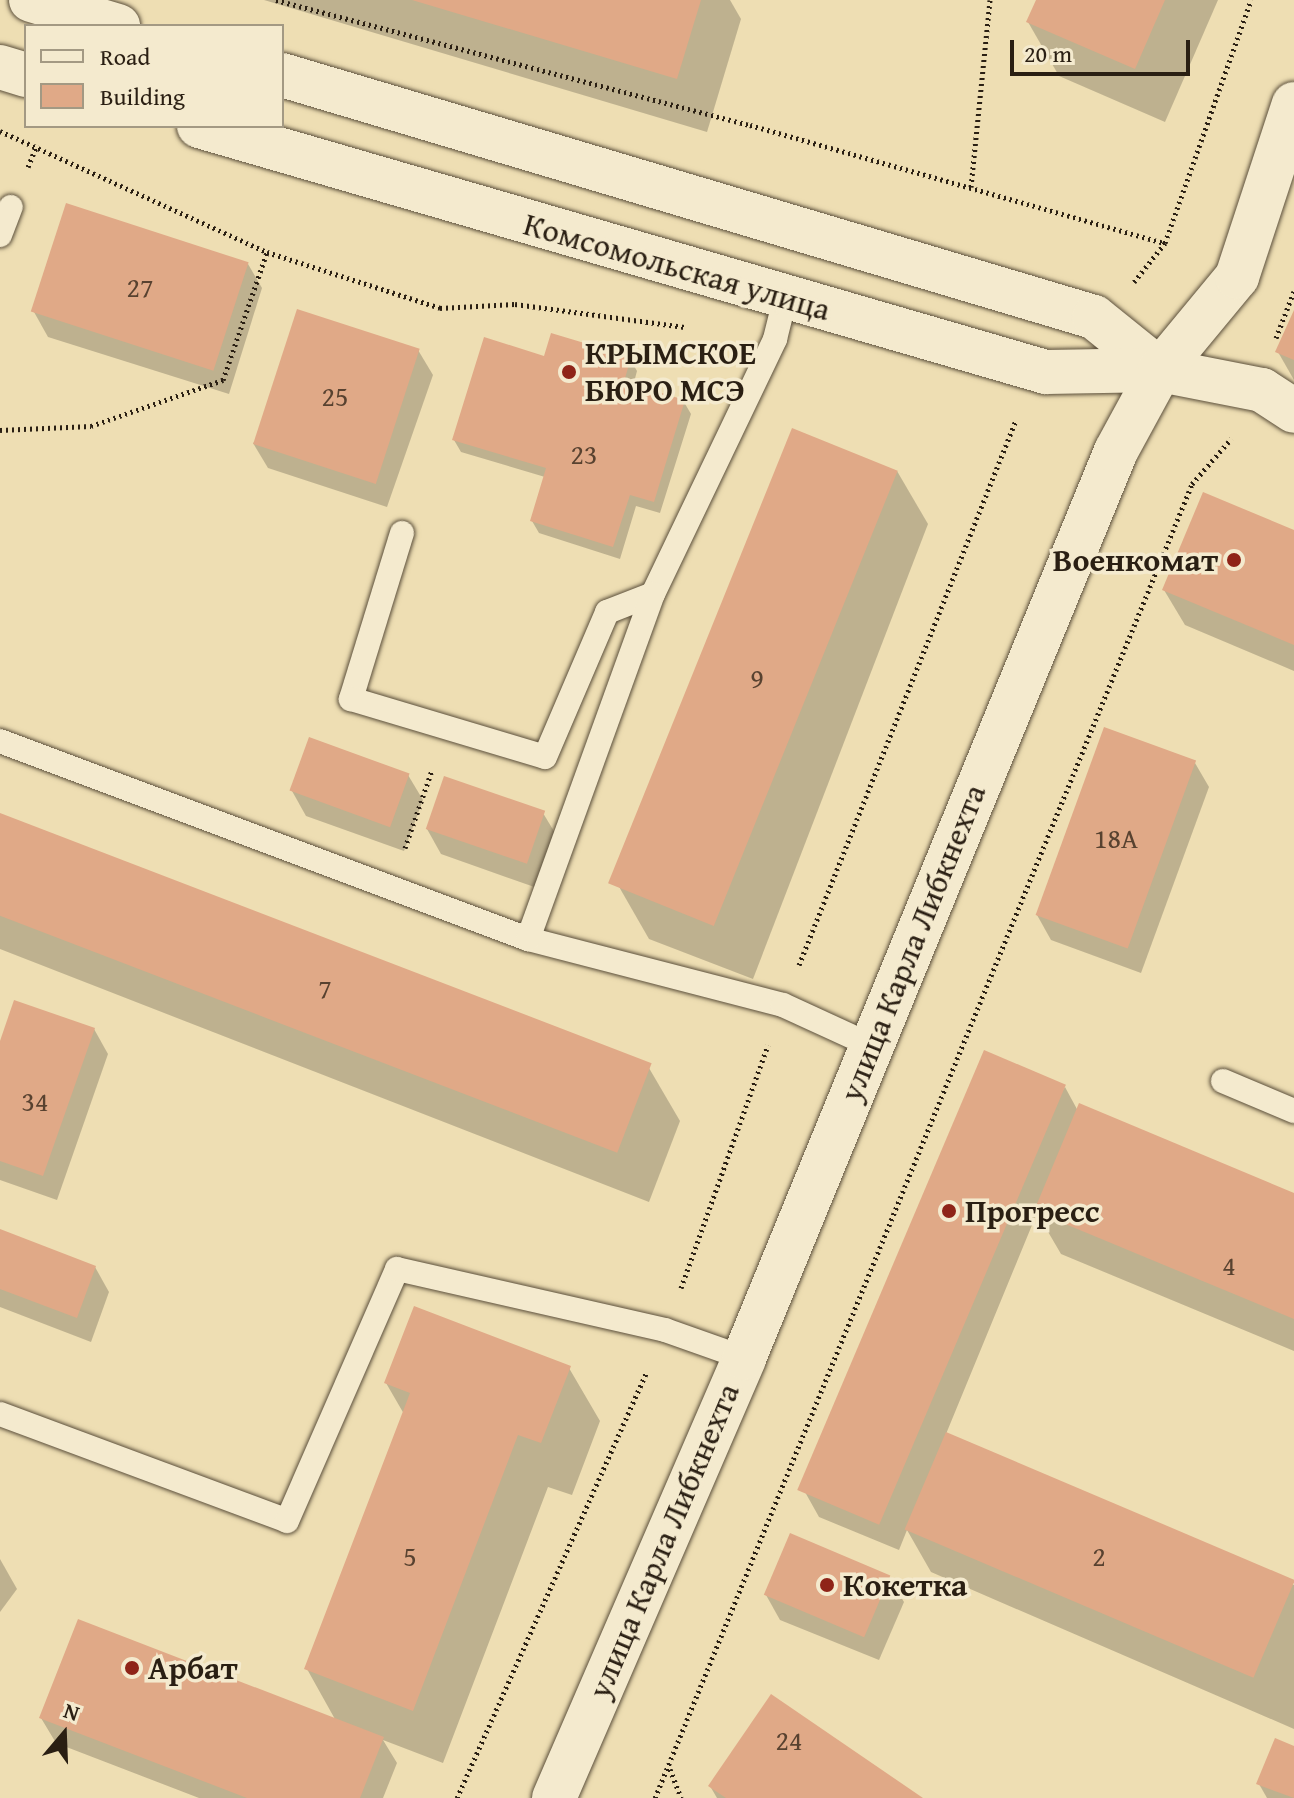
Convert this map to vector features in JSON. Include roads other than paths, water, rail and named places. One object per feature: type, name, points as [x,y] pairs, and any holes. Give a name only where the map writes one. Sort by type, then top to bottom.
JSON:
[{"type":"street","points":[[31,0],[111,24]]},
{"type":"street","points":[[0,67],[24,74]]},
{"type":"street","name":"Комсомольская улица","points":[[284,76],[1102,323],[1160,370]]},
{"type":"street","name":"улица Карла Либкнехта","points":[[554,1798],[744,1358],[1116,451],[1160,370],[1237,277],[1294,104]]},
{"type":"street","name":"Комсомольская улица","points":[[205,128],[780,319],[1046,372],[1160,370],[1262,390],[1294,411]]},
{"type":"lane","points":[[0,235],[11,207]]},
{"type":"lane","points":[[528,939],[653,594],[780,319]]},
{"type":"lane","points":[[402,533],[351,699],[545,757],[607,612],[653,594]]},
{"type":"lane","points":[[0,741],[528,939],[783,1005],[872,1046]]},
{"type":"lane","points":[[1223,1081],[1294,1111]]},
{"type":"lane","points":[[0,1414],[287,1521],[397,1269],[665,1330],[744,1358]]},
{"type":"place","name":"КРЫМСКОЕ БЮРО МСЭ","points":[[569,372]]},
{"type":"place","name":"Военкомат","points":[[1234,560]]},
{"type":"place","name":"Прогресс","points":[[949,1211]]},
{"type":"place","name":"Кокетка","points":[[827,1585]]},
{"type":"place","name":"Арбат","points":[[132,1668]]}]
